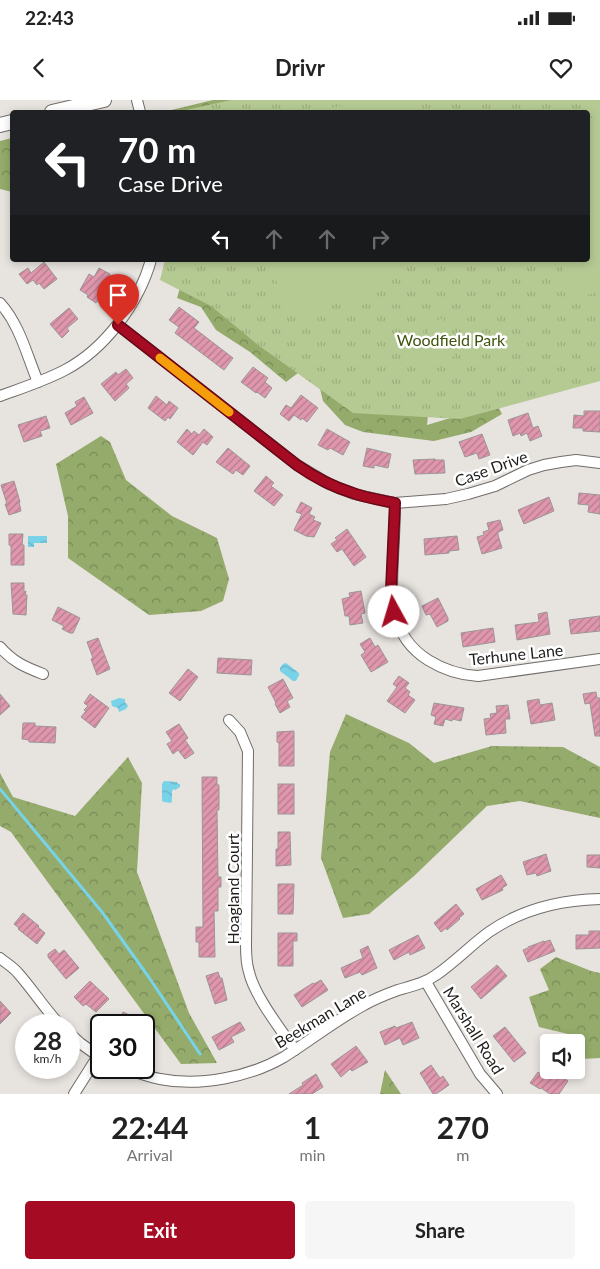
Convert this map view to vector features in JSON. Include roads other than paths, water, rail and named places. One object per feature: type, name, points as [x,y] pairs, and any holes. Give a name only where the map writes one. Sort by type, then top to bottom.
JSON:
[{"type":"main road","points":[[61,110],[104,100]]},
{"type":"street","points":[[0,396],[67,370],[102,342],[118,325],[133,303],[150,262]]},
{"type":"street","points":[[0,303],[20,335],[38,382]]},
{"type":"street","name":"Case Drive","points":[[118,325],[297,465],[329,484],[354,494],[395,503],[446,499],[495,486],[528,470],[561,462],[576,460],[600,463]]},
{"type":"street","name":"Terhune Lane","points":[[395,503],[391,590],[394,612],[400,630],[421,656],[451,672],[478,676],[600,659]]},
{"type":"street","points":[[0,647],[8,656],[22,666],[44,674]]},
{"type":"street","name":"Hoagland Court","points":[[229,720],[240,732],[248,751],[246,945],[249,974],[256,991],[295,1050]]},
{"type":"street","name":"Beekman Lane","points":[[155,1077],[183,1081],[205,1080],[233,1077],[260,1069],[282,1058],[344,1016],[368,1003],[396,991],[426,982],[490,931],[525,913],[558,902],[600,899]]},
{"type":"street","points":[[0,958],[16,972],[50,1014]]},
{"type":"street","name":"Marshall Road","points":[[426,982],[480,1074],[497,1094]]},
{"type":"street","points":[[80,1042],[90,1050]]},
{"type":"street","points":[[74,1094],[90,1070]]},
{"type":"water","points":[[28,536],[47,536],[47,543],[34,543],[34,547],[28,547]]},
{"type":"water","points":[[286,663],[299,673],[296,681],[293,681],[280,671],[283,664]]},
{"type":"water","points":[[119,698],[125,699],[128,706],[119,712],[118,708],[112,706],[111,701]]},
{"type":"water","points":[[164,781],[180,784],[180,787],[172,791],[171,803],[162,801],[162,784]]},
{"type":"waterway","points":[[0,789],[102,912],[148,976],[200,1054]]},
{"type":"park label","name":"Woodfield Park","points":[[451,339]]}]
